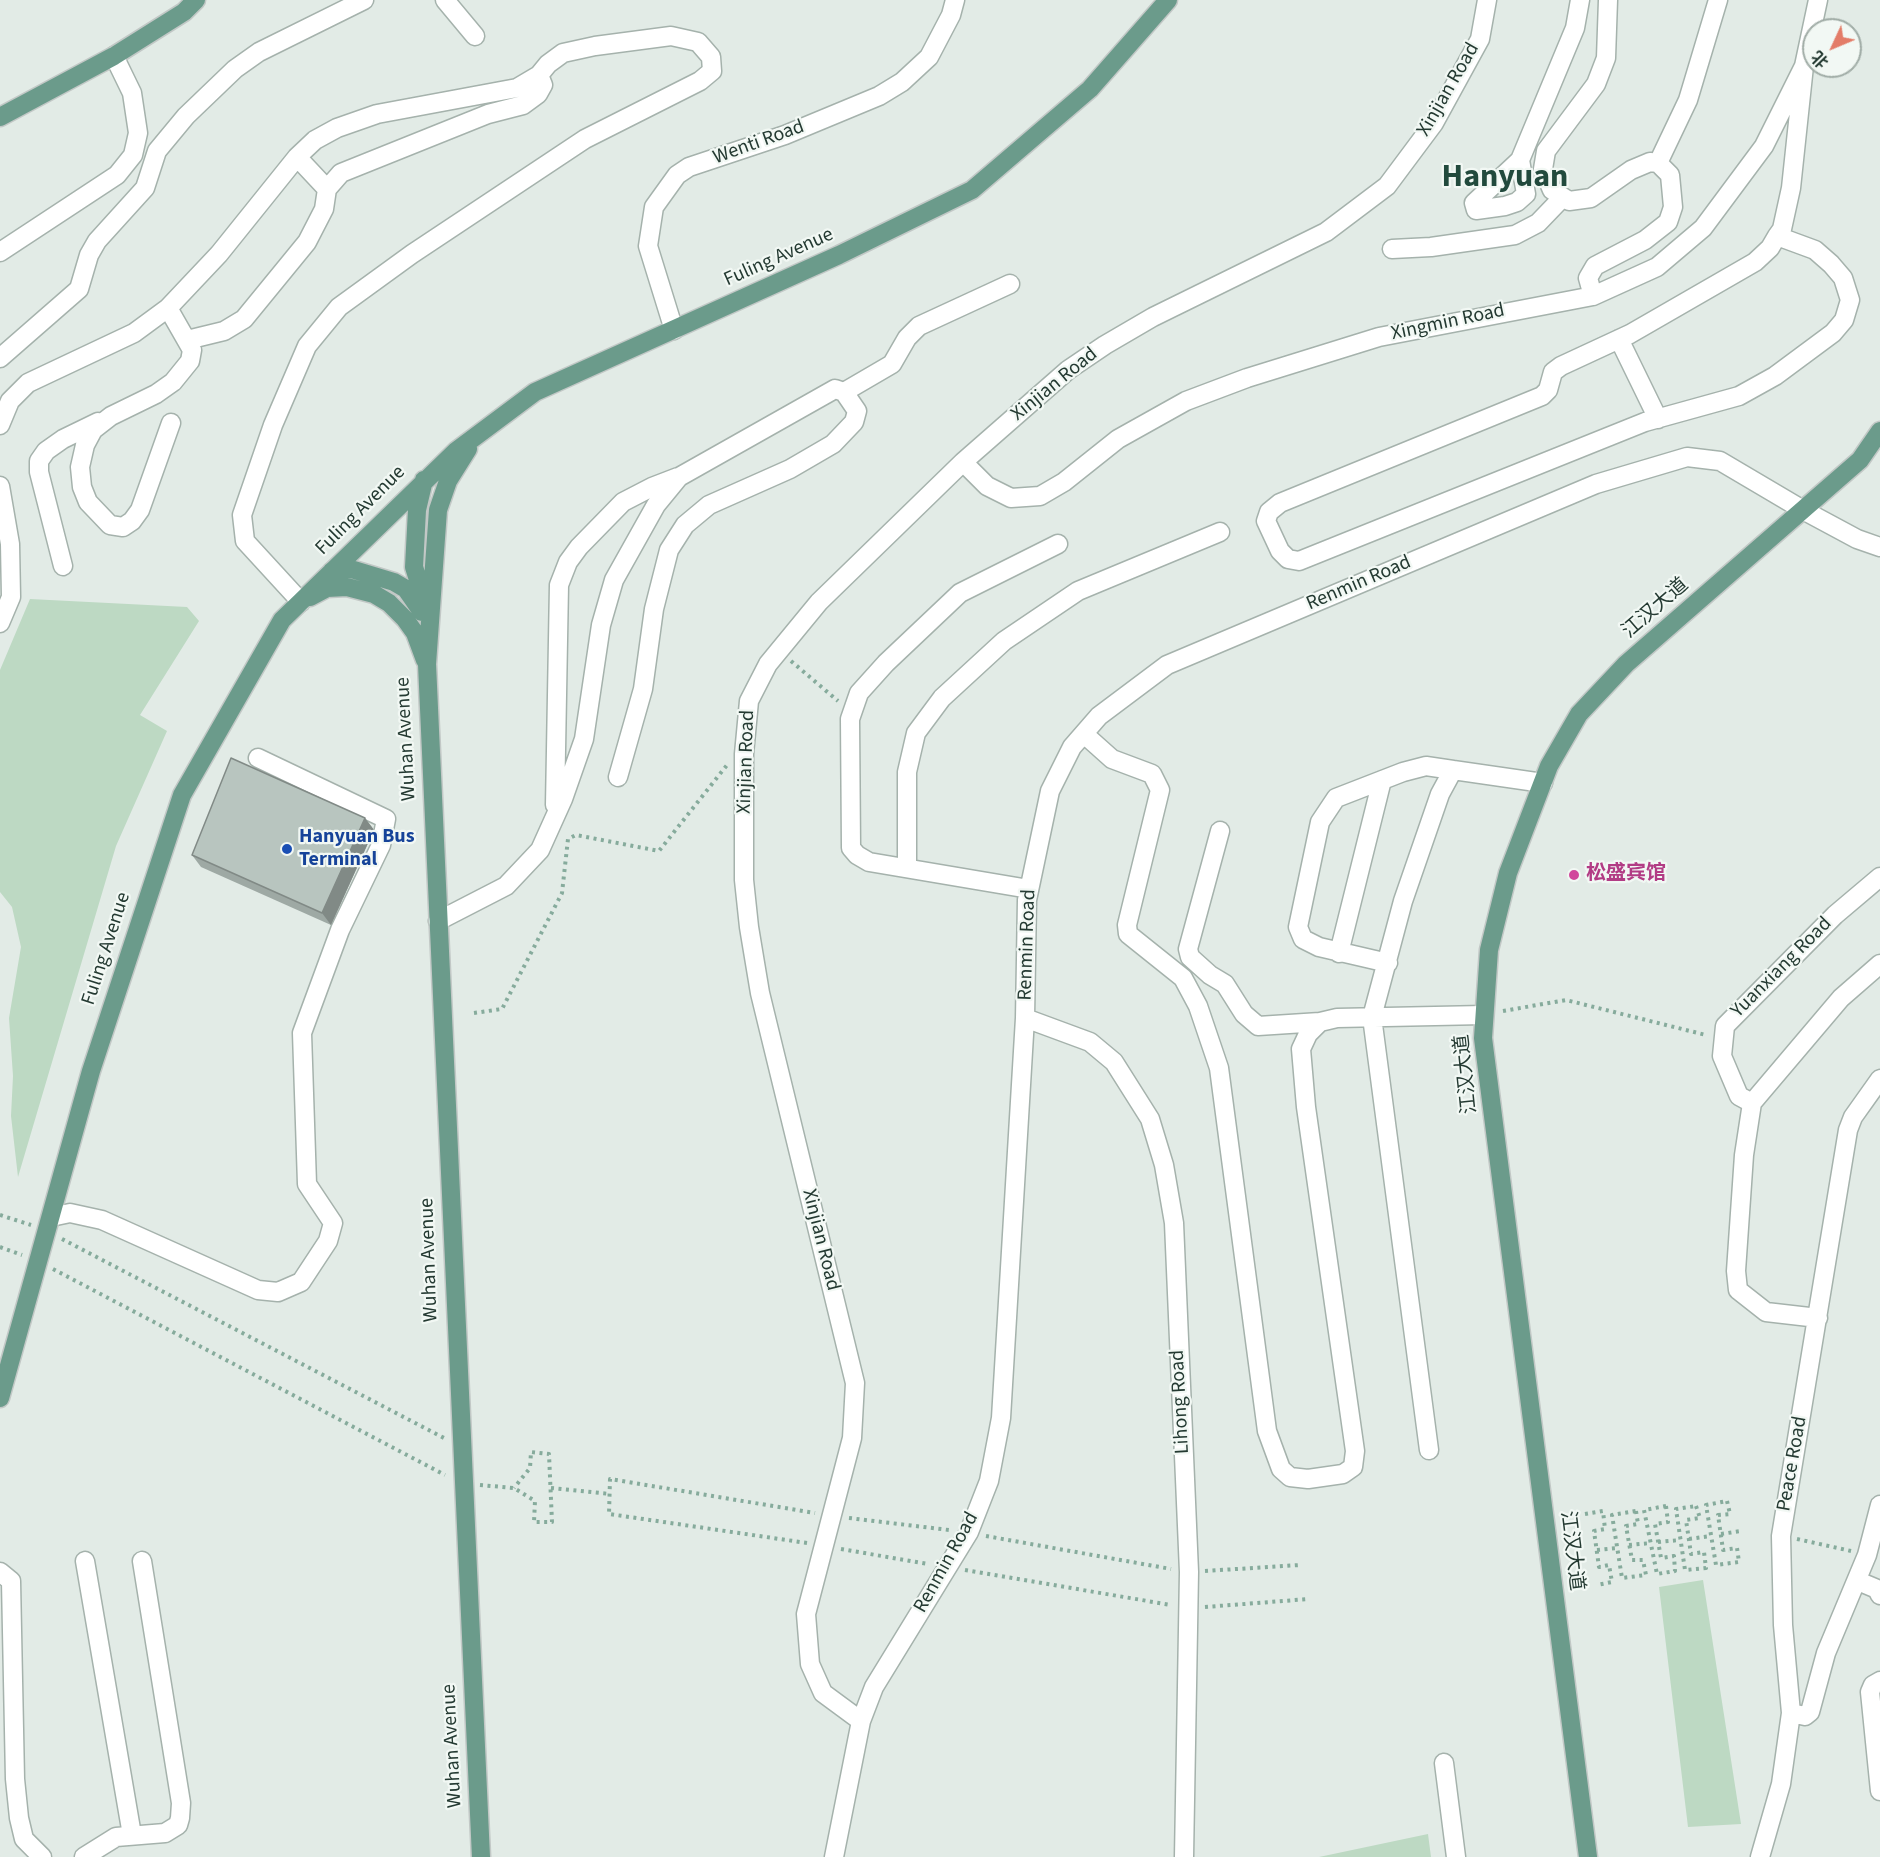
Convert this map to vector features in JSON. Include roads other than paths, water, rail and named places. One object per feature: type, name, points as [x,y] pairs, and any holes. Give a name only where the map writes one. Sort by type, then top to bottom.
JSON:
[{"type":"main road","points":[[0,117],[114,56],[184,12],[196,0]]},
{"type":"main road","name":"Fuling Avenue","points":[[0,1398],[91,1071],[182,795],[282,620],[424,480],[487,428],[536,392],[839,255],[972,190],[1090,89],[1168,0]]},
{"type":"main road","points":[[427,662],[438,510],[448,481],[458,463],[487,428]]},
{"type":"main road","name":"江汉大道","points":[[1588,1857],[1483,1038],[1489,950],[1508,873],[1542,783],[1549,766],[1579,714],[1626,664],[1860,460],[1880,431]]},
{"type":"main road","points":[[424,480],[417,510],[414,567],[425,602],[427,662]]},
{"type":"main road","points":[[332,571],[351,569],[376,575],[406,589],[416,599],[424,615],[427,662]]},
{"type":"main road","points":[[301,602],[327,588],[347,587],[374,594],[389,603],[405,619],[415,633],[427,662]]},
{"type":"main road","name":"Wuhan Avenue","points":[[427,662],[481,1857]]},
{"type":"street","points":[[0,358],[79,289],[89,255],[98,241],[145,188],[158,152],[186,116],[236,69],[259,52],[364,0]]},
{"type":"street","points":[[445,0],[475,36]]},
{"type":"street","name":"Wenti Road","points":[[674,330],[648,246],[654,207],[677,175],[689,167],[785,135],[879,96],[895,87],[929,57],[948,23],[955,0]]},
{"type":"street","name":"Xinjian Road","points":[[861,1721],[823,1693],[810,1664],[806,1614],[852,1438],[855,1383],[760,993],[749,927],[744,880],[744,754],[749,701],[768,664],[819,602],[963,462],[1068,370],[1153,317],[1326,232],[1387,186],[1434,123],[1480,39],[1487,0]]},
{"type":"street","points":[[1593,296],[1588,278],[1595,266],[1645,240],[1668,222],[1673,207],[1670,175],[1658,163],[1650,162],[1631,170],[1591,198],[1569,201],[1552,190],[1543,169],[1546,151],[1596,84],[1606,58],[1608,0]]},
{"type":"street","points":[[1658,163],[1688,100],[1718,0]]},
{"type":"street","name":"Xingmin Road","points":[[1814,18],[1818,0]]},
{"type":"street","points":[[1520,160],[1575,28],[1576,2]]},
{"type":"street","points":[[0,425],[10,401],[28,383],[134,333],[168,308],[219,254],[297,157],[315,140],[337,128],[377,114],[516,88],[539,75],[562,53],[595,46],[671,36],[698,42],[711,57],[712,71],[700,81],[585,139],[412,254],[339,307],[307,346],[273,425],[242,515],[245,541],[301,602]]},
{"type":"street","points":[[0,252],[117,175],[133,155],[138,133],[132,93],[114,56]]},
{"type":"street","name":"Xingmin Road","points":[[963,462],[987,486],[1011,498],[1040,496],[1064,482],[1118,439],[1186,401],[1246,378],[1379,337],[1593,296],[1657,267],[1703,228],[1764,146],[1802,70]]},
{"type":"street","points":[[187,340],[224,331],[244,319],[307,242],[324,209],[327,189],[340,173],[488,114],[523,105],[538,94],[543,85],[539,75]]},
{"type":"street","points":[[1777,236],[1815,250],[1843,278],[1850,300],[1844,320],[1806,355],[1739,396],[1658,419],[1299,561],[1288,559],[1280,551],[1266,521],[1269,512],[1280,503],[1542,396],[1548,390],[1552,372],[1619,339],[1755,262],[1782,229],[1791,189],[1803,78]]},
{"type":"street","points":[[297,157],[327,189]]},
{"type":"street","points":[[1392,249],[1431,247],[1515,235],[1538,223],[1563,197]]},
{"type":"street","points":[[844,392],[892,364],[907,338],[919,326],[1010,284]]},
{"type":"street","points":[[63,566],[39,472],[39,461],[46,451],[63,438],[156,394],[173,382],[190,361],[192,350],[168,308]]},
{"type":"street","points":[[1619,339],[1658,419]]},
{"type":"street","points":[[554,819],[560,585],[568,562],[579,547],[623,502],[652,487],[679,477],[835,389],[844,392],[857,411],[854,422],[833,444],[790,469],[709,505],[684,525],[669,550],[654,609],[644,689],[618,777]]},
{"type":"street","points":[[111,416],[93,430],[85,445],[80,468],[82,488],[98,516],[110,525],[123,527],[132,521],[140,510],[171,423]]},
{"type":"street","name":"Renmin Road","points":[[834,1857],[861,1721],[874,1687],[969,1532],[989,1481],[1001,1418],[1025,1018],[1029,890],[1050,792],[1072,747],[1099,716],[1167,665],[1596,484],[1687,458],[1720,461],[1803,510],[1880,547]]},
{"type":"street","points":[[438,921],[506,886],[540,850],[584,739],[601,625],[614,580],[657,505],[679,477]]},
{"type":"street","points":[[0,486],[10,544],[11,597],[0,623]]},
{"type":"street","points":[[907,867],[907,772],[916,733],[942,698],[1004,641],[1078,591],[1220,532]]},
{"type":"street","points":[[1029,890],[869,862],[857,855],[851,848],[852,713],[859,693],[886,663],[960,593],[1058,544]]},
{"type":"street","points":[[1084,734],[1112,759],[1152,774],[1160,790],[1126,924],[1128,934],[1183,978],[1198,1006],[1219,1068],[1267,1431],[1281,1469],[1290,1477],[1308,1479],[1343,1474],[1353,1467],[1355,1451],[1302,1070],[1301,1049],[1308,1034],[1320,1022]]},
{"type":"street","points":[[49,1224],[70,1213],[102,1221],[258,1290],[278,1292],[301,1282],[328,1241],[333,1223],[307,1184],[302,1033],[340,930],[381,845],[386,819],[258,758]]},
{"type":"street","points":[[1388,963],[1339,952],[1303,939],[1298,927],[1320,822],[1336,798],[1426,766],[1542,783]]},
{"type":"street","points":[[1429,1450],[1372,1017],[1403,901],[1440,794],[1453,770]]},
{"type":"street","points":[[1339,952],[1382,780]]},
{"type":"street","points":[[1220,831],[1188,949],[1190,957],[1210,975],[1225,984],[1244,1014],[1258,1026],[1320,1022],[1337,1018],[1485,1015]]},
{"type":"street","name":"Yuanxiang Road","points":[[1752,1103],[1740,1096],[1722,1056],[1725,1026],[1835,915],[1880,877]]},
{"type":"street","points":[[1818,1318],[1766,1312],[1738,1290],[1736,1271],[1744,1155],[1752,1103],[1841,998],[1880,964]]},
{"type":"street","name":"Lihong Road","points":[[1025,1018],[1090,1042],[1114,1062],[1150,1119],[1164,1165],[1174,1223],[1189,1572],[1184,1857]]},
{"type":"street","name":"Peace Road","points":[[1760,1857],[1781,1784],[1791,1713],[1783,1625],[1781,1536],[1848,1130],[1853,1117],[1880,1079]]},
{"type":"street","points":[[1791,1713],[1805,1716],[1810,1712],[1826,1653],[1858,1581],[1880,1505]]},
{"type":"street","points":[[85,1561],[132,1835]]},
{"type":"street","points":[[84,1857],[106,1841],[132,1835],[165,1833],[178,1825],[181,1803],[142,1562]]},
{"type":"street","points":[[0,1572],[11,1581],[15,1779],[19,1818],[24,1839],[42,1857]]},
{"type":"street","points":[[1858,1581],[1877,1589],[1880,1595]]},
{"type":"street","points":[[1880,1681],[1873,1685],[1870,1692],[1880,1791]]},
{"type":"street","points":[[1444,1763],[1456,1857]]},
{"type":"place","name":"Hanyuan Bus Terminal","points":[[287,849]]},
{"type":"place","name":"松盛宾馆","points":[[1574,875]]},
{"type":"district","name":"Hanyuan","points":[[1505,179]]}]
